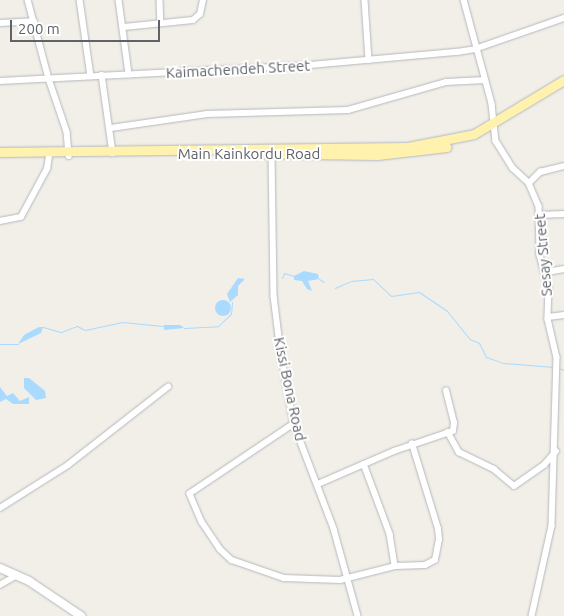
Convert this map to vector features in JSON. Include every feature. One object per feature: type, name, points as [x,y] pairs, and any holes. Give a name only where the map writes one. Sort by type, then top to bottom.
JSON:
[{"type":"main road","points":[[0,152],[69,153],[232,150],[377,152],[456,140],[496,124],[564,80]]},
{"type":"main road","name":"Main Kainkordu Road","points":[[232,150],[272,153],[285,150]]},
{"type":"main road","points":[[0,158],[49,157],[69,153]]},
{"type":"main road","points":[[0,568],[16,575],[81,616]]},
{"type":"street","points":[[28,0],[49,79],[67,132],[69,153]]},
{"type":"street","points":[[80,0],[91,76]]},
{"type":"street","points":[[119,0],[129,74]]},
{"type":"street","points":[[160,0],[162,23]]},
{"type":"street","points":[[124,27],[196,18],[202,10],[202,0]]},
{"type":"street","points":[[365,0],[369,60]]},
{"type":"street","name":"Sesay Street","points":[[464,0],[475,49],[486,80],[496,124],[496,141],[513,168],[529,183],[539,215],[540,254],[547,272],[548,317],[556,366],[556,450],[551,534],[532,616]]},
{"type":"street","name":"Kaimachendeh Street","points":[[0,81],[369,60],[475,49],[564,18]]},
{"type":"street","points":[[0,23],[34,21]]},
{"type":"street","points":[[102,75],[113,152]]},
{"type":"street","points":[[111,128],[207,114],[348,110],[446,82],[486,80]]},
{"type":"street","name":"Kissi Bona Road","points":[[272,153],[274,296],[294,424],[318,484],[350,579],[358,616]]},
{"type":"street","points":[[0,221],[21,217],[47,170],[49,157]]},
{"type":"street","points":[[529,183],[540,172],[564,166]]},
{"type":"street","points":[[539,215],[564,214]]},
{"type":"street","points":[[547,272],[564,269]]},
{"type":"street","points":[[548,317],[564,315]]},
{"type":"street","points":[[0,508],[68,465],[168,387]]},
{"type":"street","points":[[318,484],[412,444],[453,430],[454,423],[446,391]]},
{"type":"street","points":[[294,424],[190,494],[202,522],[220,549],[238,564],[284,578],[350,579],[395,566],[416,566],[429,562],[437,556],[438,529],[412,444]]},
{"type":"street","points":[[448,432],[459,452],[494,469],[514,486],[544,465],[556,450]]},
{"type":"street","points":[[364,464],[390,534],[395,566]]},
{"type":"street","points":[[0,585],[16,575]]},
{"type":"water","points":[[304,271],[318,274],[319,279],[308,281],[312,291],[307,289],[302,281],[294,280],[294,276]]},
{"type":"water","points":[[238,278],[245,279],[238,286],[238,295],[230,302],[227,294]]},
{"type":"water","points":[[223,300],[231,308],[223,316],[215,308]]},
{"type":"water","points":[[164,325],[180,325],[184,328],[164,330]]},
{"type":"water","points":[[39,327],[43,327],[41,333],[18,344],[24,335]]},
{"type":"water","points":[[24,378],[29,378],[45,391],[46,398],[36,400],[24,388]]},
{"type":"water","points":[[0,387],[7,396],[13,393],[20,401],[29,397],[29,404],[13,404],[6,399],[0,402]]},
{"type":"waterway","points":[[282,278],[284,273],[294,276]]},
{"type":"waterway","points":[[319,279],[324,282]]},
{"type":"waterway","points":[[335,288],[351,281],[373,279],[391,296],[419,292],[447,311],[470,339],[479,343],[486,357],[503,363],[554,367]]},
{"type":"waterway","points":[[184,328],[218,326],[231,314],[232,302]]},
{"type":"waterway","points":[[43,327],[61,332],[77,326],[85,330],[122,322],[163,326]]},
{"type":"waterway","points":[[0,344],[18,344]]},
{"type":"waterway","points":[[558,368],[564,370]]}]
